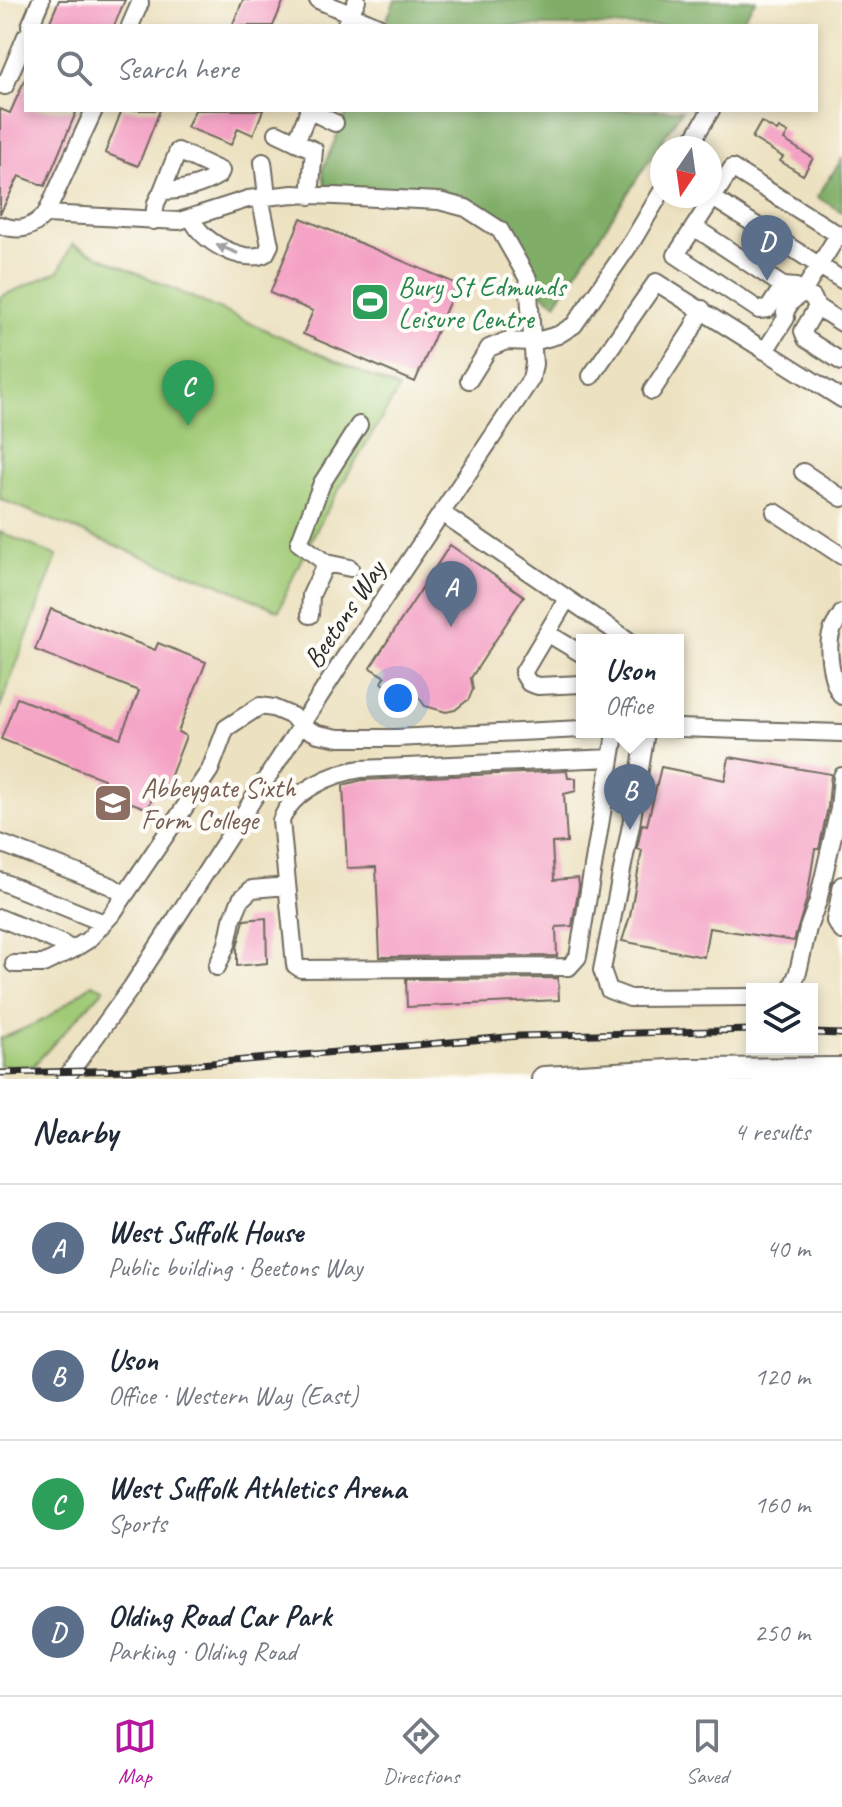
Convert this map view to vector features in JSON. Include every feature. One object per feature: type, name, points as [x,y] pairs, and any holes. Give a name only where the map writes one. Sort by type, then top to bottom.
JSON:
[{"type":"highway","points":[[544,1079],[687,1071],[842,1070]]},
{"type":"street","points":[[31,24],[41,0]]},
{"type":"street","points":[[318,0],[374,24]]},
{"type":"street","points":[[131,24],[140,3]]},
{"type":"street","points":[[0,84],[5,86],[24,41]]},
{"type":"street","points":[[0,225],[22,230],[34,226],[46,214],[93,112]]},
{"type":"street","points":[[296,142],[307,112]]},
{"type":"street","points":[[312,112],[335,123]]},
{"type":"street","points":[[695,136],[710,112]]},
{"type":"street","points":[[277,133],[314,150],[310,196]]},
{"type":"street","points":[[192,217],[203,236],[250,258],[263,256],[270,245],[263,162]]},
{"type":"street","points":[[722,184],[732,168],[840,236],[803,292],[791,302],[785,312],[786,318],[765,351]]},
{"type":"street","points":[[153,221],[162,191]]},
{"type":"street","name":"Beetons Way","points":[[46,214],[179,221],[264,197],[310,196],[439,201],[466,208],[500,230],[528,279],[534,364],[531,379],[345,657],[131,988],[65,1079]]},
{"type":"street","points":[[722,204],[842,280]]},
{"type":"street","points":[[469,380],[489,348],[506,341],[533,342],[558,335],[574,325],[652,208]]},
{"type":"street","points":[[706,208],[676,255],[759,310],[768,309],[783,286]]},
{"type":"street","points":[[694,227],[783,286],[796,287],[813,298],[817,307],[842,323]]},
{"type":"street","points":[[591,376],[656,282],[842,399]]},
{"type":"street","points":[[817,307],[803,331],[806,339],[842,362]]},
{"type":"street","points":[[652,391],[702,309]]},
{"type":"street","points":[[350,568],[326,563],[299,543],[322,483],[359,425]]},
{"type":"street","points":[[803,472],[842,498]]},
{"type":"street","points":[[775,512],[842,556]]},
{"type":"street","points":[[442,513],[619,634]]},
{"type":"street","points":[[310,615],[311,595],[326,563]]},
{"type":"street","points":[[567,599],[525,667],[525,678],[538,686],[576,684]]},
{"type":"street","points":[[842,613],[831,633],[830,645],[836,688],[842,696]]},
{"type":"street","points":[[547,633],[576,650]]},
{"type":"street","points":[[14,964],[43,964],[88,940],[112,914],[210,770],[226,728],[260,706],[292,716],[302,727],[318,734],[339,738],[576,729]]},
{"type":"street","points":[[684,728],[842,733]]},
{"type":"street","points":[[424,737],[424,766]]},
{"type":"street","points":[[611,758],[342,772],[296,800],[285,811],[281,821],[295,965],[301,969],[569,967],[578,957],[611,758],[613,738]]},
{"type":"street","points":[[645,738],[602,970],[609,990],[630,998],[746,997]]},
{"type":"street","points":[[793,983],[818,901],[839,809],[842,776]]},
{"type":"street","points":[[0,843],[111,886],[123,894]]},
{"type":"street","points":[[0,881],[104,923]]},
{"type":"street","points":[[842,885],[835,921],[842,931]]},
{"type":"street","points":[[217,967],[241,899],[252,889],[287,886]]},
{"type":"street","points":[[0,918],[72,950]]},
{"type":"green space","points":[[395,0],[756,0],[739,24],[385,24]]},
{"type":"green space","points":[[347,112],[681,112],[665,136],[650,136],[650,159],[556,303],[540,292],[533,264],[503,222],[462,199],[379,189],[326,188],[322,170]]},
{"type":"green space","points":[[842,159],[842,212],[817,197]]},
{"type":"green space","points":[[72,244],[399,389],[319,525],[279,611],[214,582],[0,499],[0,297],[59,271]]},
{"type":"green space","points":[[0,532],[57,556],[0,708]]},
{"type":"green space","points":[[92,984],[104,989],[33,1066],[0,1066],[0,1039],[46,1019]]},
{"type":"building","points":[[59,0],[125,0],[115,24],[49,24]]},
{"type":"building","points":[[243,0],[284,0],[274,24],[233,24]]},
{"type":"building","points":[[24,82],[24,112],[76,112],[45,186],[19,176],[0,214],[0,109],[10,113]]},
{"type":"building","points":[[121,112],[159,112],[138,166],[105,153]]},
{"type":"building","points":[[194,112],[262,112],[253,135],[238,128],[231,145],[187,127]]},
{"type":"building","points":[[761,122],[788,133],[784,140],[813,158],[803,175],[780,161],[783,157],[752,138]]},
{"type":"building","name":"Bury St Edmunds Leisure Centre","points":[[301,218],[457,284],[415,382],[303,334],[313,311],[270,293]]},
{"type":"building","points":[[450,545],[524,596],[471,678],[473,689],[469,699],[455,710],[446,712],[425,706],[410,685],[402,696],[382,683],[385,677],[370,668]]},
{"type":"building","points":[[51,609],[155,650],[158,643],[206,662],[178,732],[186,736],[163,796],[154,793],[148,809],[100,791],[104,779],[1,739],[17,698],[120,738],[139,691],[35,650]]},
{"type":"building","points":[[729,757],[831,774],[819,849],[815,849],[807,898],[794,941],[709,928],[704,957],[622,941],[630,916],[642,850],[637,849],[642,824],[647,825],[661,767],[725,780]]},
{"type":"building","points":[[567,771],[568,778],[576,778],[576,791],[564,794],[567,842],[552,843],[554,880],[578,878],[579,886],[572,926],[556,927],[557,956],[380,957],[376,867],[347,868],[343,785],[362,780]]},
{"type":"building","points":[[266,918],[267,963],[237,966],[237,948],[244,920]]},
{"type":"building","points":[[558,978],[559,1000],[407,1007],[406,979]]},
{"type":"railway","points":[[0,1073],[131,1070],[519,1036],[746,1030]]},
{"type":"railway","points":[[818,1033],[842,1034]]},
{"type":"place","name":"Olding Road Car Park","points":[[767,281]]},
{"type":"place","name":"Bury St Edmunds Leisure Centre","points":[[370,302]]},
{"type":"place","name":"West Suffolk Athletics Arena","points":[[188,426]]},
{"type":"place","name":"West Suffolk House","points":[[451,627]]},
{"type":"place","name":"Abbeygate Sixth Form College","points":[[113,803]]},
{"type":"place","name":"Uson","points":[[630,830]]}]
